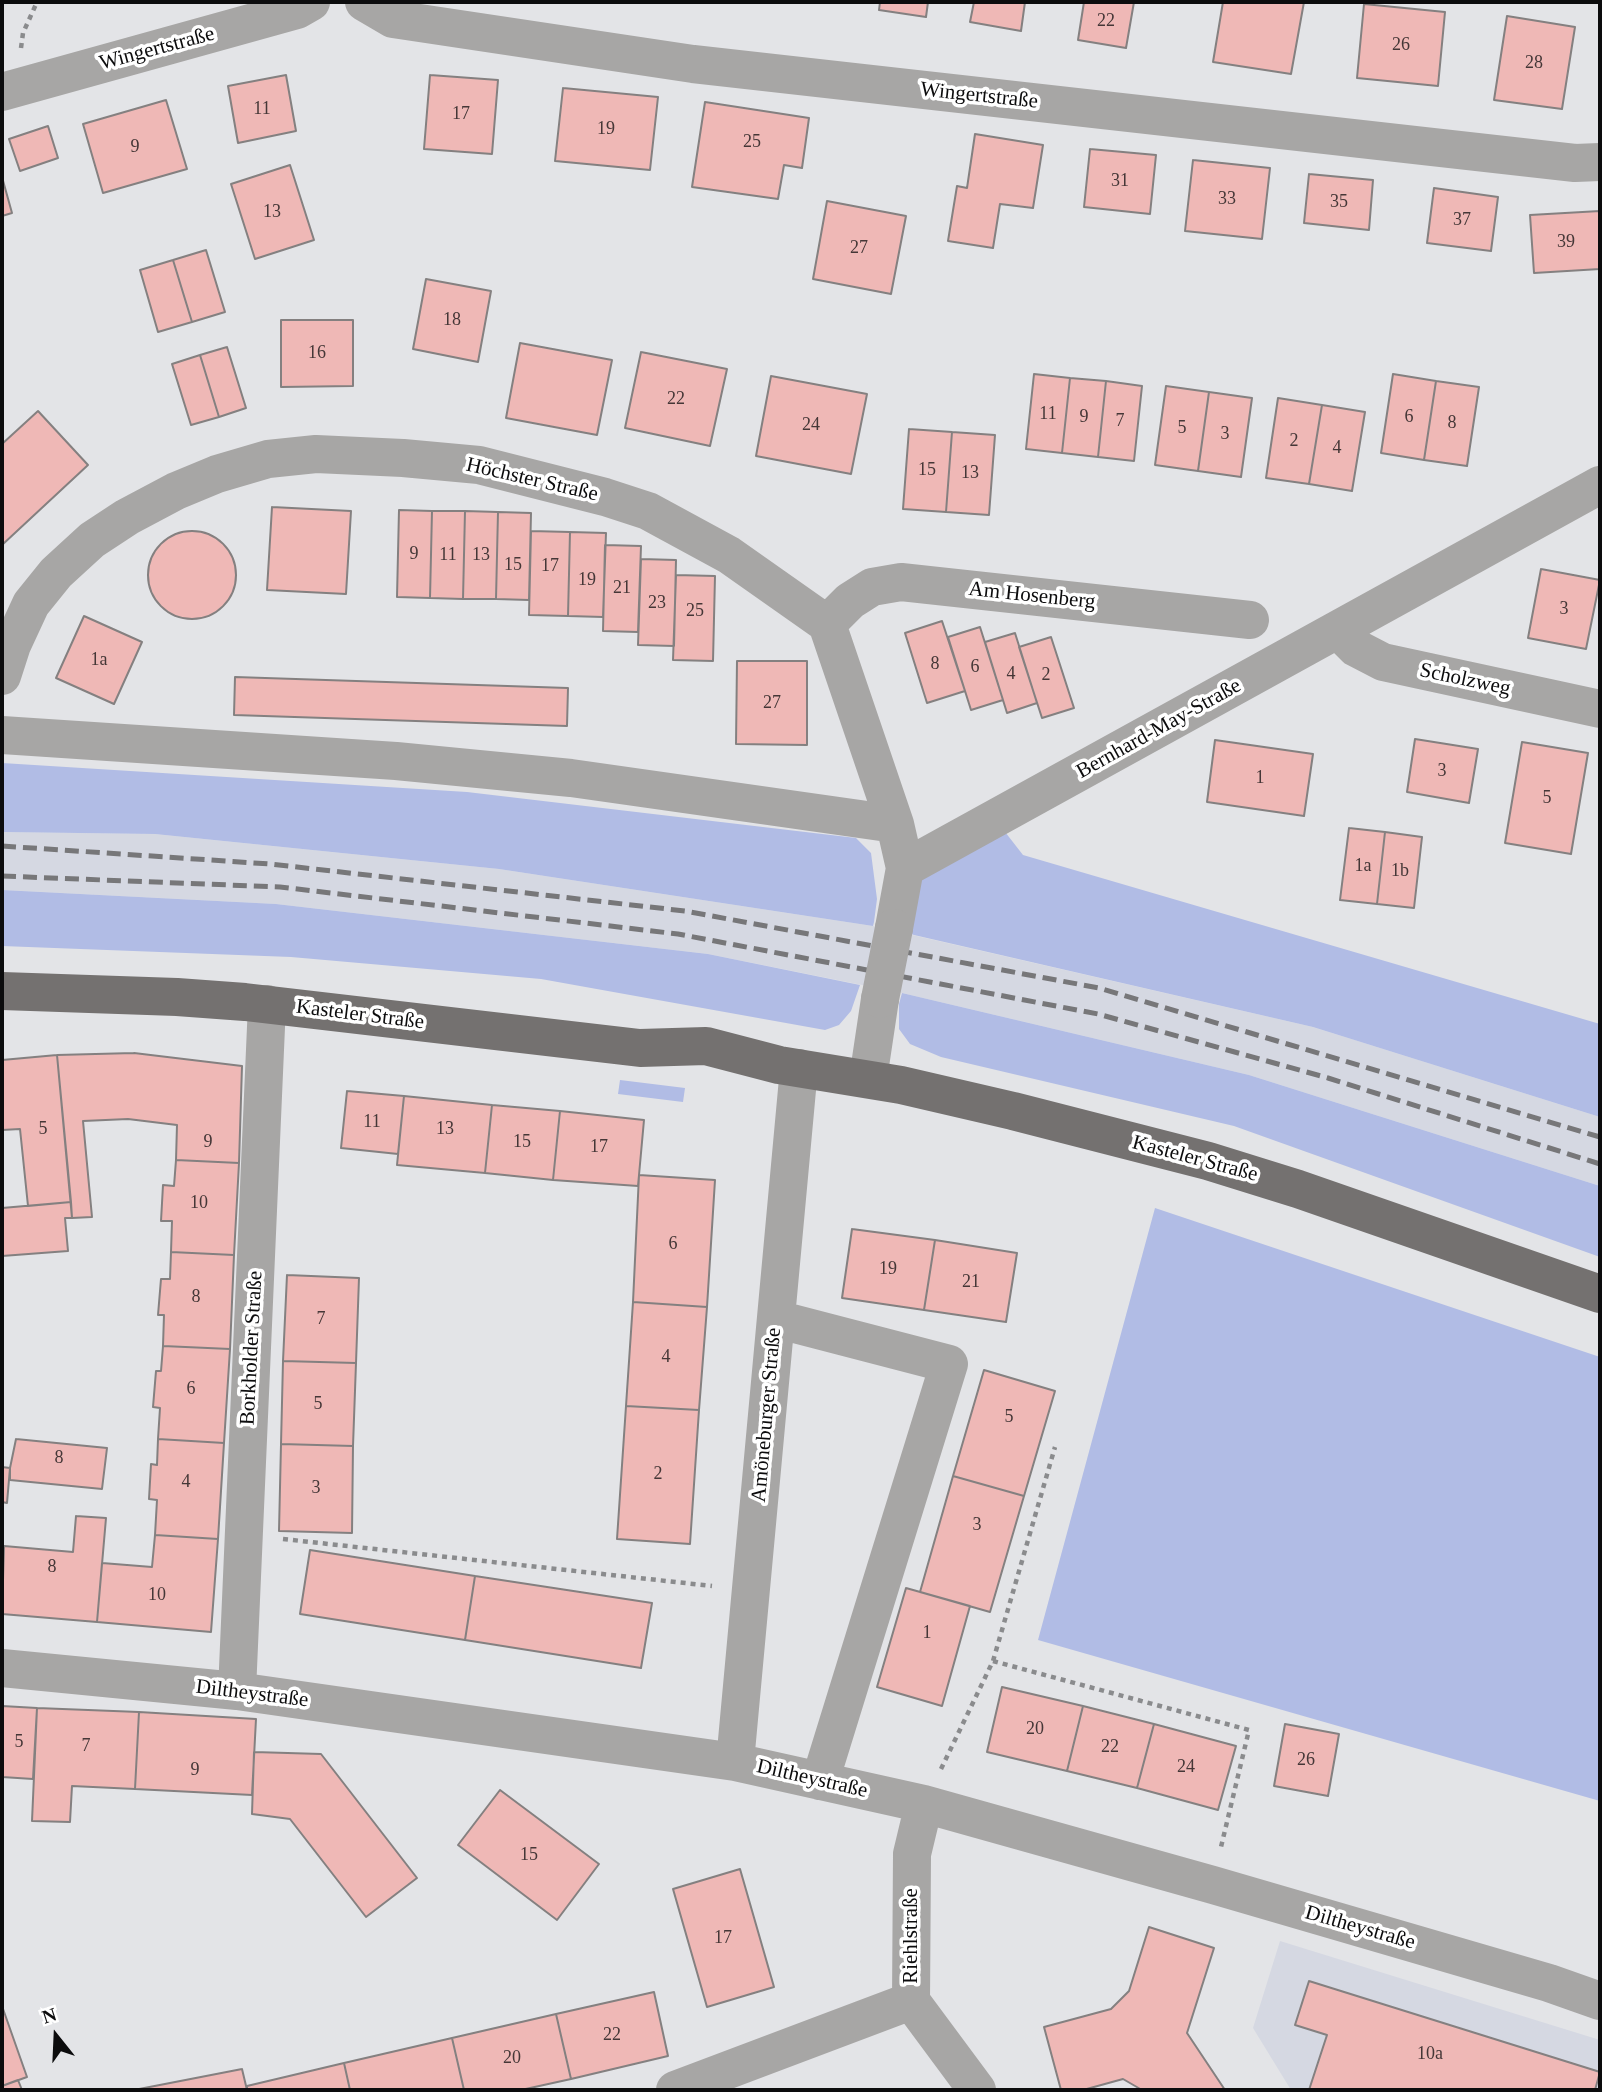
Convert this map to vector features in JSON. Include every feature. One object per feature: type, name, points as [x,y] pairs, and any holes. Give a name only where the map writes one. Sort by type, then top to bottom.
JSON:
[{"type":"main road","name":"Kasteler Straße","points":[[2,991],[267,1004],[640,1048],[706,1046],[789,1067],[868,1079],[1013,1111],[1208,1161],[1298,1189],[1600,1294]]},
{"type":"main road","name":"Kasteler Straße","points":[[2,1002],[79,994]]},
{"type":"street","name":"Wingertstraße","points":[[2,92],[297,10],[311,2]]},
{"type":"street","name":"Wingertstraße","points":[[365,2],[393,19],[693,64],[1575,163],[1600,162]]},
{"type":"street","name":"Höchster Straße","points":[[2,676],[12,645],[31,604],[56,573],[92,540],[127,517],[176,491],[218,474],[268,459],[316,454],[479,465],[605,497],[648,512],[707,542],[827,624]]},
{"type":"street","name":"Bernhard-May-Straße","points":[[905,868],[1600,485]]},
{"type":"street","name":"Am Hosenberg","points":[[827,624],[850,601],[872,587],[901,582],[1250,620]]},
{"type":"street","points":[[827,624],[895,824],[905,868],[868,1079]]},
{"type":"street","name":"Scholzweg","points":[[1339,631],[1356,648],[1383,662],[1600,709]]},
{"type":"street","points":[[2,735],[383,760],[570,778],[895,824]]},
{"type":"street","name":"Borkholder Straße","points":[[237,1691],[267,1004]]},
{"type":"street","name":"Amöneburger Straße","points":[[735,1762],[776,1319],[789,1067]]},
{"type":"street","points":[[776,1319],[949,1364],[820,1781]]},
{"type":"street","name":"Diltheystraße","points":[[2,1668],[237,1691],[735,1762],[924,1804],[1213,1885],[1549,1983],[1600,2001]]},
{"type":"street","name":"Riehlstraße","points":[[924,1804],[912,1854],[911,2001],[977,2090]]},
{"type":"street","points":[[675,2090],[911,2001]]},
{"type":"path","points":[[924,1804],[993,1661],[1055,1447]]},
{"type":"path","points":[[244,1535],[751,1590]]},
{"type":"path","points":[[993,1661],[1249,1730],[1213,1885]]},
{"type":"shaded area","points":[[2,763],[467,792],[856,838],[871,853],[877,899],[874,922],[873,926],[499,869],[155,834],[2,832]]},
{"type":"shaded area","points":[[995,819],[1023,855],[1600,1024],[1600,1117],[1313,1027],[914,935],[894,928],[905,868]]},
{"type":"shaded area","points":[[2,832],[155,834],[499,869],[873,926],[1313,1027],[1600,1117],[1600,1186],[1249,1075],[902,993],[708,954],[276,904],[2,890]]},
{"type":"shaded area","points":[[2,890],[276,904],[708,954],[860,985],[851,1011],[839,1025],[825,1030],[541,979],[291,957],[2,946]]},
{"type":"shaded area","points":[[902,993],[1249,1075],[1600,1186],[1600,1257],[1234,1126],[941,1057],[910,1044],[899,1029]]},
{"type":"shaded area","points":[[620,1080],[685,1088],[683,1102],[618,1094]]},
{"type":"shaded area","points":[[1155,1208],[1600,1357],[1600,1801],[1038,1640]]},
{"type":"shaded area","points":[[1280,1941],[1600,2040],[1600,2090],[1291,2090],[1253,2028]]},
{"type":"building","points":[[880,2],[928,2],[926,17],[879,10]]},
{"type":"building","points":[[974,2],[1025,2],[1021,31],[970,22]]},
{"type":"building","points":[[1084,2],[1134,2],[1126,48],[1078,40]]},
{"type":"building","points":[[1223,2],[1304,2],[1291,74],[1213,62]]},
{"type":"building","points":[[1364,4],[1445,12],[1438,86],[1357,78]]},
{"type":"building","points":[[1507,16],[1575,27],[1562,109],[1494,100]]},
{"type":"building","points":[[286,75],[296,131],[238,143],[228,86]]},
{"type":"building","points":[[430,75],[498,80],[492,154],[424,149]]},
{"type":"building","points":[[563,88],[658,97],[650,170],[555,161]]},
{"type":"building","points":[[166,100],[187,169],[103,193],[83,124]]},
{"type":"building","points":[[705,102],[809,118],[802,168],[784,165],[778,199],[692,187]]},
{"type":"building","points":[[48,126],[58,158],[20,171],[9,139]]},
{"type":"building","points":[[975,134],[1043,145],[1033,208],[1000,204],[993,248],[948,241],[957,186],[967,188]]},
{"type":"building","points":[[1090,149],[1156,155],[1150,214],[1084,207]]},
{"type":"building","points":[[1193,160],[1270,168],[1262,239],[1185,231]]},
{"type":"building","points":[[290,165],[314,240],[255,259],[231,184]]},
{"type":"building","points":[[1309,174],[1373,180],[1369,230],[1304,223]]},
{"type":"building","points":[[2,177],[12,213],[2,216]]},
{"type":"building","points":[[1434,188],[1498,197],[1491,251],[1427,243]]},
{"type":"building","points":[[827,201],[906,216],[891,294],[813,279]]},
{"type":"building","points":[[1600,211],[1600,269],[1534,273],[1530,215]]},
{"type":"building","points":[[206,250],[225,312],[192,322],[173,260]]},
{"type":"building","points":[[173,260],[192,322],[158,332],[140,270]]},
{"type":"building","points":[[426,279],[491,291],[478,362],[413,349]]},
{"type":"building","points":[[281,320],[353,320],[353,386],[281,387]]},
{"type":"building","points":[[520,343],[612,360],[597,435],[506,418]]},
{"type":"building","points":[[227,347],[246,408],[219,417],[200,355]]},
{"type":"building","points":[[641,352],[727,369],[710,446],[625,428]]},
{"type":"building","points":[[200,355],[219,417],[191,425],[172,364]]},
{"type":"building","points":[[1034,374],[1070,378],[1062,453],[1026,449]]},
{"type":"building","points":[[1393,374],[1436,381],[1424,460],[1381,453]]},
{"type":"building","points":[[771,376],[867,394],[851,474],[756,456]]},
{"type":"building","points":[[1070,378],[1106,381],[1098,457],[1062,453]]},
{"type":"building","points":[[1106,381],[1142,386],[1134,461],[1098,457]]},
{"type":"building","points":[[1436,381],[1479,387],[1467,466],[1424,460]]},
{"type":"building","points":[[1166,386],[1209,392],[1198,471],[1155,465]]},
{"type":"building","points":[[1209,392],[1252,398],[1241,477],[1198,471]]},
{"type":"building","points":[[1278,398],[1322,405],[1309,484],[1266,478]]},
{"type":"building","points":[[1322,405],[1365,412],[1352,491],[1309,484]]},
{"type":"building","points":[[38,411],[88,465],[2,545],[2,444]]},
{"type":"building","points":[[909,429],[952,432],[946,512],[903,509]]},
{"type":"building","points":[[952,432],[995,435],[989,515],[946,512]]},
{"type":"building","points":[[272,507],[351,511],[346,594],[267,590]]},
{"type":"building","points":[[399,510],[432,511],[430,598],[397,597]]},
{"type":"building","points":[[432,511],[465,511],[463,599],[430,598]]},
{"type":"building","points":[[465,511],[498,512],[496,599],[463,599]]},
{"type":"building","points":[[498,512],[531,513],[529,600],[496,599]]},
{"type":"building","points":[[192,531],[209,535],[223,544],[232,558],[236,575],[232,592],[223,606],[209,615],[192,619],[175,615],[161,606],[152,592],[148,575],[152,558],[161,544],[175,535]]},
{"type":"building","points":[[531,531],[570,532],[568,616],[529,615]]},
{"type":"building","points":[[570,532],[606,533],[603,617],[568,616]]},
{"type":"building","points":[[605,545],[641,546],[638,632],[603,631]]},
{"type":"building","points":[[641,559],[676,560],[674,646],[638,645]]},
{"type":"building","points":[[1541,569],[1600,580],[1586,649],[1528,638]]},
{"type":"building","points":[[676,575],[715,576],[713,661],[673,660]]},
{"type":"building","points":[[84,616],[142,642],[114,704],[56,678]]},
{"type":"building","points":[[942,621],[965,691],[927,703],[905,633]]},
{"type":"building","points":[[980,627],[1003,700],[971,710],[948,637]]},
{"type":"building","points":[[1015,633],[1037,703],[1007,713],[985,642]]},
{"type":"building","points":[[1051,637],[1074,708],[1042,718],[1019,647]]},
{"type":"building","points":[[737,661],[807,661],[807,745],[736,744]]},
{"type":"building","points":[[235,677],[568,688],[567,726],[234,715]]},
{"type":"building","points":[[1415,739],[1478,749],[1469,803],[1407,792]]},
{"type":"building","points":[[1215,740],[1313,754],[1304,816],[1207,802]]},
{"type":"building","points":[[1522,742],[1588,753],[1571,854],[1505,843]]},
{"type":"building","points":[[1349,828],[1385,832],[1377,904],[1340,900]]},
{"type":"building","points":[[1385,832],[1422,837],[1414,908],[1377,904]]},
{"type":"building","points":[[134,1053],[242,1066],[239,1163],[176,1160],[177,1125],[128,1119],[83,1121],[92,1217],[72,1218],[57,1055]]},
{"type":"building","points":[[57,1055],[71,1202],[28,1206],[20,1129],[2,1130],[2,1060]]},
{"type":"building","points":[[347,1091],[404,1096],[398,1154],[341,1148]]},
{"type":"building","points":[[404,1096],[492,1105],[485,1173],[397,1165]]},
{"type":"building","points":[[492,1105],[560,1111],[553,1180],[485,1173]]},
{"type":"building","points":[[560,1111],[644,1120],[638,1186],[553,1180]]},
{"type":"building","points":[[176,1160],[239,1163],[234,1255],[171,1252],[172,1221],[161,1221],[163,1185],[174,1186]]},
{"type":"building","points":[[639,1175],[715,1180],[707,1307],[633,1302]]},
{"type":"building","points":[[71,1202],[72,1218],[65,1218],[68,1251],[2,1256],[2,1208]]},
{"type":"building","points":[[852,1229],[935,1240],[924,1310],[842,1298]]},
{"type":"building","points":[[935,1240],[1017,1253],[1006,1322],[924,1310]]},
{"type":"building","points":[[171,1252],[234,1255],[230,1349],[163,1346],[164,1315],[158,1315],[161,1279],[170,1279]]},
{"type":"building","points":[[287,1275],[359,1278],[356,1363],[283,1361]]},
{"type":"building","points":[[633,1302],[707,1307],[699,1410],[626,1406]]},
{"type":"building","points":[[163,1346],[230,1349],[224,1443],[158,1439],[160,1408],[153,1407],[156,1371],[161,1371]]},
{"type":"building","points":[[283,1361],[356,1363],[353,1446],[281,1444]]},
{"type":"building","points":[[984,1370],[1055,1391],[1024,1496],[953,1476]]},
{"type":"building","points":[[626,1406],[699,1410],[690,1544],[617,1539]]},
{"type":"building","points":[[16,1439],[107,1448],[102,1489],[10,1480]]},
{"type":"building","points":[[158,1439],[224,1443],[218,1539],[155,1535],[157,1500],[149,1499],[151,1464],[157,1465]]},
{"type":"building","points":[[281,1444],[353,1446],[352,1533],[279,1531]]},
{"type":"building","points":[[2,1467],[10,1468],[7,1503],[2,1502]]},
{"type":"building","points":[[953,1476],[1024,1496],[990,1612],[920,1592]]},
{"type":"building","points":[[76,1516],[106,1518],[97,1622],[2,1614],[4,1546],[73,1552]]},
{"type":"building","points":[[155,1535],[218,1539],[211,1632],[97,1622],[102,1563],[152,1567]]},
{"type":"building","points":[[310,1550],[475,1576],[465,1640],[300,1614]]},
{"type":"building","points":[[475,1576],[652,1603],[641,1668],[465,1640]]},
{"type":"building","points":[[906,1588],[970,1606],[942,1706],[877,1687]]},
{"type":"building","points":[[1002,1687],[1083,1706],[1067,1771],[987,1752]]},
{"type":"building","points":[[2,1706],[37,1708],[33,1779],[2,1777]]},
{"type":"building","points":[[1083,1706],[1154,1724],[1137,1788],[1067,1771]]},
{"type":"building","points":[[37,1708],[139,1712],[135,1789],[72,1786],[70,1822],[32,1821]]},
{"type":"building","points":[[139,1712],[256,1719],[252,1795],[135,1789]]},
{"type":"building","points":[[1154,1724],[1236,1746],[1218,1810],[1137,1788]]},
{"type":"building","points":[[1285,1724],[1339,1734],[1328,1796],[1274,1786]]},
{"type":"building","points":[[254,1752],[321,1754],[417,1878],[366,1917],[290,1819],[252,1814]]},
{"type":"building","points":[[500,1790],[599,1864],[557,1920],[458,1845]]},
{"type":"building","points":[[740,1869],[774,1987],[707,2007],[673,1889]]},
{"type":"building","points":[[1149,1927],[1214,1948],[1187,2033],[1225,2090],[1142,2090],[1123,2079],[1083,2090],[1061,2090],[1044,2027],[1111,2009],[1129,1991]]},
{"type":"building","points":[[1309,1981],[1600,2072],[1595,2090],[1309,2090],[1327,2035],[1295,2025]]},
{"type":"building","points":[[654,1992],[668,2056],[571,2079],[556,2014]]},
{"type":"building","points":[[2,2006],[27,2077],[2,2086]]},
{"type":"building","points":[[556,2014],[571,2079],[521,2090],[464,2090],[452,2038]]},
{"type":"building","points":[[452,2038],[464,2090],[350,2090],[344,2063]]},
{"type":"building","points":[[344,2063],[350,2090],[247,2090],[247,2086]]},
{"type":"building","points":[[242,2069],[247,2090],[134,2090]]},
{"type":"building","points":[[18,2080],[22,2090],[2,2090],[2,2086]]},
{"type":"railway","points":[[2,846],[270,864],[685,911],[1099,988],[1600,1137]]},
{"type":"railway","points":[[2,876],[280,887],[678,934],[1098,1014],[1328,1078],[1600,1164]]}]
